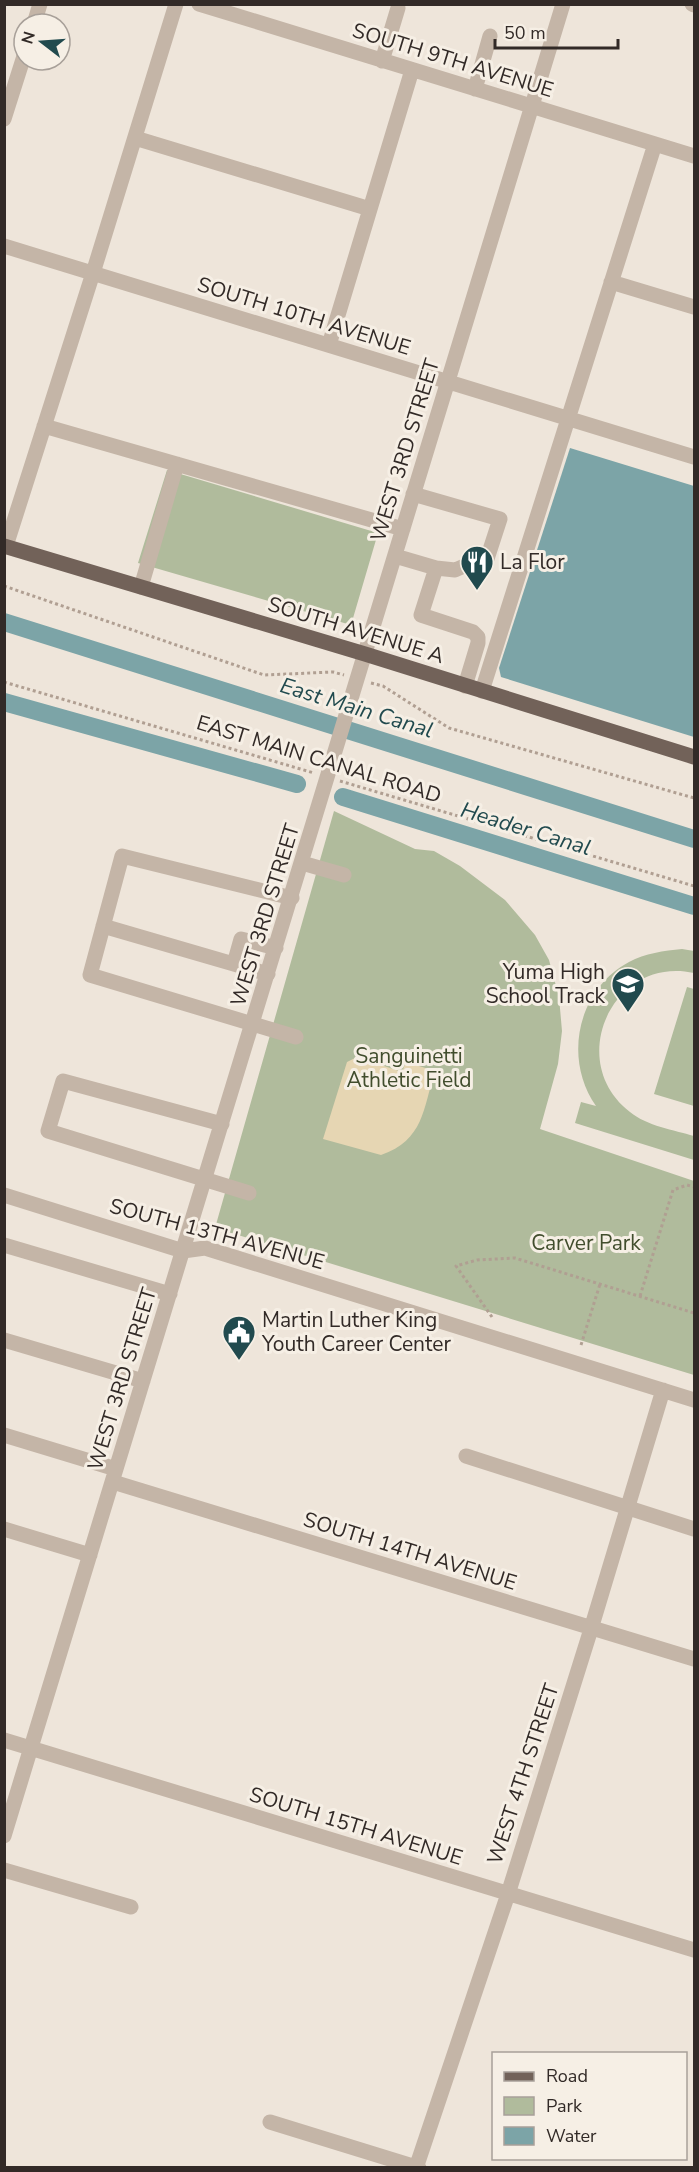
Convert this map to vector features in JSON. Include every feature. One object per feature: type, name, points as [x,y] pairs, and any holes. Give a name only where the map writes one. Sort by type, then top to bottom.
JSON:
[{"type":"main road","name":"SOUTH AVENUE A","points":[[5,546],[365,654],[694,757]]},
{"type":"street","points":[[5,546],[176,4]]},
{"type":"street","name":"SOUTH 9TH AVENUE","points":[[199,4],[694,156]]},
{"type":"street","name":"WEST 3RD STREET","points":[[4,1836],[563,4]]},
{"type":"street","points":[[382,61],[398,8]]},
{"type":"street","points":[[475,89],[490,36]]},
{"type":"street","points":[[328,345],[412,70]]},
{"type":"street","points":[[4,119],[19,72]]},
{"type":"street","points":[[135,138],[370,209]]},
{"type":"street","points":[[482,691],[655,144]]},
{"type":"street","name":"SOUTH 10TH AVENUE","points":[[4,246],[694,457]]},
{"type":"street","points":[[611,282],[694,307]]},
{"type":"street","points":[[44,426],[403,529]]},
{"type":"street","points":[[141,587],[177,464]]},
{"type":"street","points":[[395,556],[436,568],[455,570],[487,559],[500,519],[414,494]]},
{"type":"street","points":[[436,568],[421,615],[473,632],[478,637],[465,686]]},
{"type":"street","points":[[292,898],[122,855],[90,975],[296,1037]]},
{"type":"street","points":[[302,863],[344,875]]},
{"type":"street","points":[[103,926],[268,974]]},
{"type":"street","points":[[234,964],[241,939],[276,948]]},
{"type":"street","points":[[222,1124],[63,1082],[48,1131],[249,1193]]},
{"type":"street","name":"SOUTH 13TH AVENUE","points":[[4,1195],[183,1251],[205,1248],[694,1400]]},
{"type":"street","points":[[4,1245],[170,1294]]},
{"type":"street","points":[[4,1340],[143,1381]]},
{"type":"street","name":"WEST 4TH STREET","points":[[417,2167],[508,1894],[663,1390]]},
{"type":"street","name":"SOUTH 14TH AVENUE","points":[[4,1435],[115,1475],[591,1629],[694,1659]]},
{"type":"street","points":[[466,1456],[694,1529]]},
{"type":"street","points":[[4,1529],[90,1555]]},
{"type":"street","name":"SOUTH 15TH AVENUE","points":[[4,1740],[694,1950]]},
{"type":"street","points":[[4,1870],[131,1907]]},
{"type":"street","points":[[270,2122],[417,2167]]},
{"type":"path","points":[[4,586],[264,675],[333,672],[383,686],[449,728],[694,798]]},
{"type":"path","name":"EAST MAIN CANAL ROAD","points":[[4,682],[330,770],[694,886]]},
{"type":"path","points":[[640,1296],[673,1190],[687,1185],[694,1187]]},
{"type":"path","points":[[492,1317],[456,1266],[477,1260],[515,1258],[694,1313]]},
{"type":"path","points":[[581,1345],[600,1284]]},
{"type":"green space","points":[[167,470],[378,533],[351,625],[138,563]]},
{"type":"green space","name":"Sanguinetti Athletic Field","points":[[334,811],[415,849],[434,851],[460,866],[505,900],[535,935],[549,960],[559,997],[562,1031],[558,1064],[540,1129],[694,1181],[694,1375],[215,1228]]},
{"type":"green space","points":[[682,949],[694,951],[694,973],[665,972],[641,980],[621,996],[607,1017],[600,1041],[601,1066],[610,1091],[630,1112],[652,1124],[694,1136],[694,1160],[575,1123],[581,1102],[596,1106],[586,1087],[580,1068],[578,1047],[587,1007],[597,990],[611,974],[635,959]]},
{"type":"green space","points":[[687,987],[694,989],[694,1106],[654,1094]]},
{"type":"sand","points":[[357,1057],[402,1072],[406,1062],[435,1071],[420,1122],[414,1132],[395,1149],[381,1155],[323,1139],[347,1062]]},
{"type":"water","points":[[570,448],[694,486],[694,737],[501,677],[499,668]]},
{"type":"waterway","name":"East Main Canal","points":[[4,622],[694,839]]},
{"type":"waterway","name":"Header Canal","points":[[4,702],[297,784]]},
{"type":"waterway","name":"Header Canal","points":[[343,797],[694,906]]},
{"type":"place","name":"La Flor","points":[[477,591]]},
{"type":"place","name":"Yuma High School Track","points":[[628,1013]]},
{"type":"place","name":"Martin Luther King Youth Career Center","points":[[239,1361]]},
{"type":"park label","name":"Carver Park","points":[[586,1243]]}]
